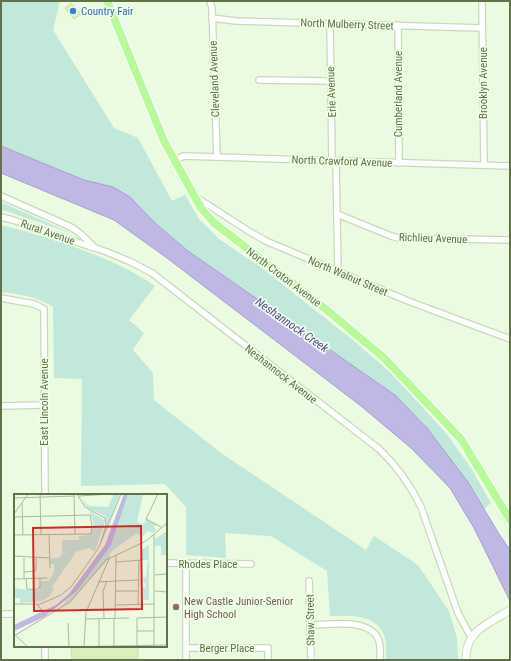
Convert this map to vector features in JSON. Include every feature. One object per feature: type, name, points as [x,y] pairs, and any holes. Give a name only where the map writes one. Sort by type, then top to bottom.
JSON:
[{"type":"main road","name":"North Croton Avenue","points":[[107,1],[158,126],[201,208],[214,223],[316,301],[383,357],[461,439],[510,520]]},
{"type":"street","name":"Cleveland Avenue","points":[[210,1],[212,18],[216,157]]},
{"type":"street","name":"Brooklyn Avenue","points":[[482,1],[484,165]]},
{"type":"street","name":"North Mulberry Street","points":[[212,18],[236,21],[482,28]]},
{"type":"street","name":"Erie Avenue","points":[[330,24],[338,272]]},
{"type":"street","name":"Cumberland Avenue","points":[[398,25],[399,163]]},
{"type":"street","points":[[259,80],[331,81]]},
{"type":"street","name":"North Crawford Avenue","points":[[175,160],[184,156],[510,166]]},
{"type":"street","name":"Neshannock Avenue","points":[[1,196],[74,229],[94,248],[131,262],[152,273],[365,437],[392,462],[410,486],[421,507],[458,613],[471,637]]},
{"type":"street","name":"North Walnut Street","points":[[194,196],[260,238],[408,301],[510,339]]},
{"type":"street","name":"Richlieu Avenue","points":[[337,214],[398,238],[510,240]]},
{"type":"street","name":"Rural Avenue","points":[[1,217],[94,248]]},
{"type":"street","name":"East Lincoln Avenue","points":[[1,298],[34,304],[44,309],[45,494]]},
{"type":"street","points":[[1,406],[44,405]]},
{"type":"street","name":"Rhodes Place","points":[[167,563],[251,564]]},
{"type":"street","points":[[186,563],[186,648]]},
{"type":"street","name":"Shaw Street","points":[[309,581],[311,660]]},
{"type":"street","points":[[466,660],[466,649],[471,637],[479,628],[510,610]]},
{"type":"street","points":[[1,614],[14,614]]},
{"type":"street","points":[[310,625],[358,625],[368,628],[373,631],[378,640],[380,646],[380,660]]},
{"type":"street","points":[[45,647],[45,660]]},
{"type":"street","name":"Berger Place","points":[[186,660],[186,648],[268,648],[268,660]]},
{"type":"shaded area","points":[[1,1],[60,1],[53,30],[114,128],[138,138],[172,201],[185,195],[199,219],[219,239],[263,269],[354,341],[392,374],[446,433],[471,468],[491,503],[484,509],[468,482],[427,428],[395,395],[188,251],[155,223],[130,197],[113,187],[84,180],[1,146]]},
{"type":"shaded area","points":[[1,202],[73,234],[6,211],[1,211]]},
{"type":"shaded area","points":[[1,225],[81,249],[138,275],[155,286],[129,320],[144,333],[133,350],[153,373],[154,400],[221,453],[366,550],[374,536],[418,565],[449,611],[457,638],[458,660],[386,660],[385,638],[376,624],[370,620],[355,616],[330,616],[327,571],[271,536],[225,533],[226,558],[186,555],[186,507],[165,484],[81,486],[82,379],[54,378],[53,307],[35,298],[1,292]]},
{"type":"water","name":"Neshannock Creek","points":[[1,146],[84,180],[113,187],[130,197],[155,223],[188,251],[395,395],[427,428],[468,482],[510,550],[510,601],[474,528],[450,488],[411,448],[361,406],[167,258],[114,220],[1,173]]},
{"type":"building","name":"Country Fair","points":[[71,3],[81,14],[74,19],[65,8]]},
{"type":"building","points":[[71,647],[138,647],[138,660],[72,660]]},
{"type":"place","name":"Country Fair","points":[[73,11]]},
{"type":"place","name":"New Castle Junior-Senior High School","points":[[176,607]]}]
